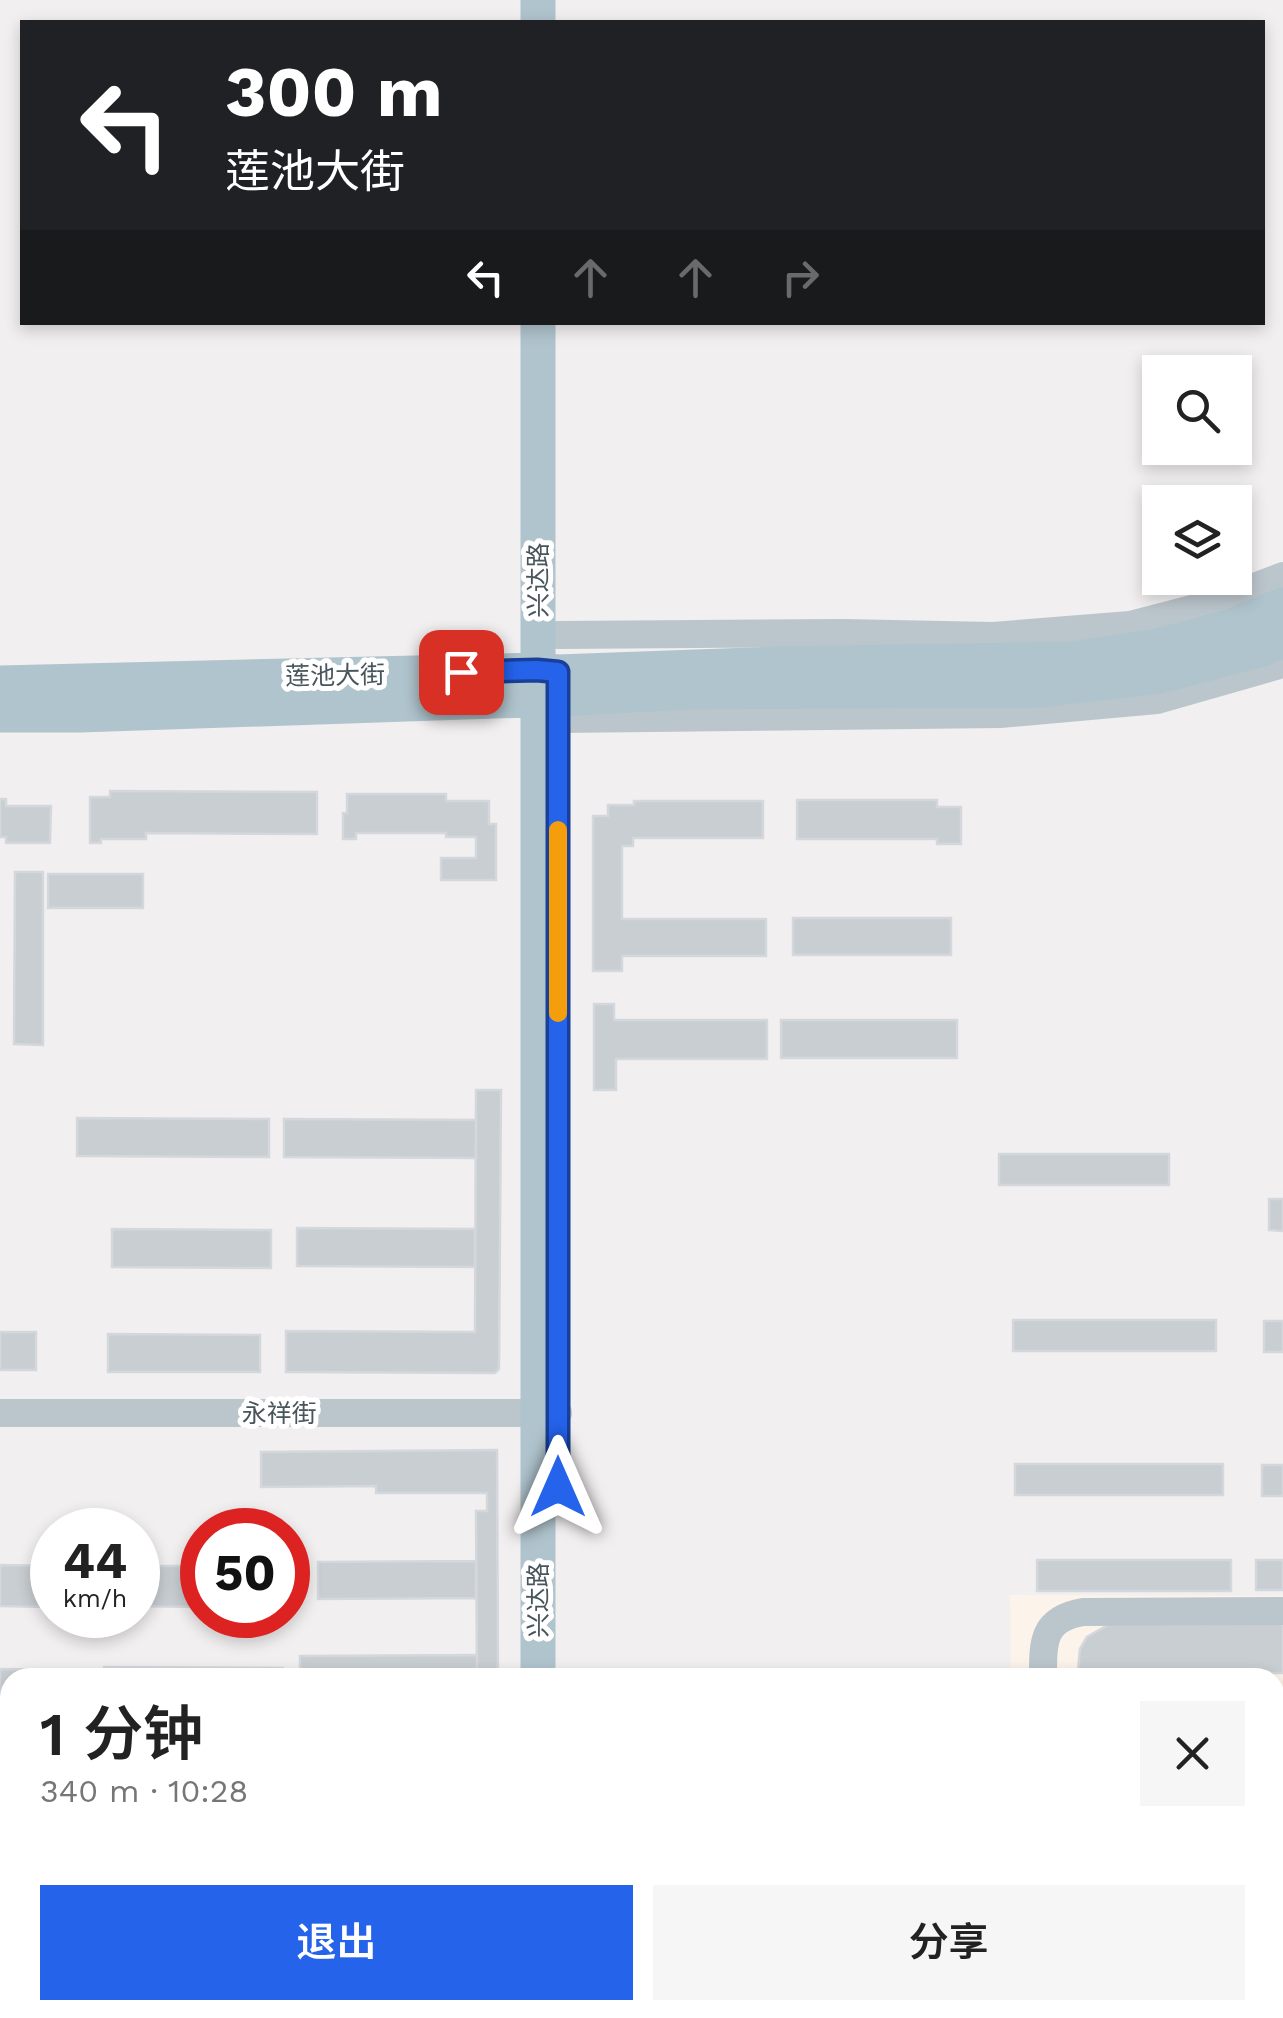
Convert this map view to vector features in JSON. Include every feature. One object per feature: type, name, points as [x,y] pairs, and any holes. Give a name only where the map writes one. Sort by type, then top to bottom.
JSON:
[{"type":"main road","name":"兴达路","points":[[538,325],[550,692],[548,1413],[538,1668]]},
{"type":"main road","name":"兴达路","points":[[550,692],[558,635],[558,325]]},
{"type":"main road","points":[[787,678],[1072,659],[1158,646],[1228,627],[1283,605]]},
{"type":"main road","points":[[787,678],[1040,690],[1159,676],[1283,640]]},
{"type":"main road","name":"莲池大街","points":[[0,683],[689,692],[787,678]]},
{"type":"main road","name":"莲池大街","points":[[0,715],[80,715],[550,692]]},
{"type":"main road","name":"兴达路","points":[[548,1413],[558,1668]]},
{"type":"street","points":[[558,635],[992,636],[1130,624],[1207,605],[1283,576]]},
{"type":"street","points":[[550,692],[1000,714],[1157,700],[1283,664]]},
{"type":"street","name":"永祥街","points":[[0,1413],[548,1413]]},
{"type":"street","points":[[1043,1668],[1047,1635],[1055,1622],[1069,1614],[1283,1611]]},
{"type":"shaded area","points":[[1010,1595],[1283,1596],[1283,1668],[1011,1668]]},
{"type":"building","points":[[110,791],[317,792],[317,834],[146,833],[146,839],[101,839],[101,843],[90,843],[90,797],[110,797]]},
{"type":"building","points":[[347,794],[446,794],[446,801],[489,801],[489,824],[496,824],[496,880],[441,880],[441,858],[476,858],[476,837],[356,833],[356,839],[343,839]]},
{"type":"building","points":[[0,799],[6,799],[6,806],[51,806],[50,843],[6,843],[6,837],[0,837]]},
{"type":"building","points":[[797,800],[937,800],[937,807],[961,807],[961,844],[937,844],[937,839],[797,839]]},
{"type":"building","points":[[634,801],[763,801],[763,838],[633,838],[633,846],[622,846],[622,919],[766,919],[766,956],[622,956],[622,971],[593,971],[593,816],[608,816],[608,805],[634,805]]},
{"type":"building","points":[[15,872],[43,872],[43,1045],[14,1044]]},
{"type":"building","points":[[48,874],[143,874],[143,908],[48,908]]},
{"type":"building","points":[[793,918],[951,918],[951,955],[793,955]]},
{"type":"building","points":[[594,1004],[614,1004],[614,1020],[767,1020],[767,1059],[616,1059],[616,1090],[594,1090]]},
{"type":"building","points":[[781,1020],[957,1020],[957,1058],[781,1058]]},
{"type":"building","points":[[476,1090],[501,1090],[499,1369],[495,1373],[286,1372],[286,1331],[475,1332]]},
{"type":"building","points":[[77,1118],[269,1119],[269,1157],[77,1156]]},
{"type":"building","points":[[284,1119],[476,1120],[476,1158],[284,1157]]},
{"type":"building","points":[[999,1154],[1169,1154],[1169,1185],[999,1185]]},
{"type":"building","points":[[1269,1199],[1283,1199],[1283,1231],[1269,1230]]},
{"type":"building","points":[[297,1228],[475,1229],[475,1267],[297,1266]]},
{"type":"building","points":[[112,1229],[271,1230],[271,1268],[112,1267]]},
{"type":"building","points":[[1013,1320],[1216,1320],[1216,1351],[1013,1351]]},
{"type":"building","points":[[1264,1321],[1283,1321],[1283,1352],[1264,1352]]},
{"type":"building","points":[[0,1332],[36,1332],[36,1370],[0,1370]]},
{"type":"building","points":[[108,1334],[260,1335],[260,1372],[108,1372]]},
{"type":"building","points":[[497,1450],[498,1668],[477,1668],[476,1511],[487,1511],[487,1493],[376,1493],[376,1486],[261,1487],[261,1452]]},
{"type":"building","points":[[1015,1464],[1223,1464],[1223,1495],[1015,1495]]},
{"type":"building","points":[[1262,1465],[1283,1465],[1283,1496],[1262,1496]]},
{"type":"building","points":[[1037,1560],[1231,1560],[1231,1591],[1037,1591]]},
{"type":"building","points":[[1256,1560],[1283,1560],[1283,1590],[1256,1590]]},
{"type":"building","points":[[476,1561],[476,1598],[318,1599],[318,1562]]},
{"type":"building","points":[[0,1565],[30,1566],[30,1607],[0,1606]]},
{"type":"building","points":[[160,1566],[180,1566],[180,1607],[160,1606]]},
{"type":"building","points":[[1283,1623],[1283,1668],[1078,1668],[1080,1649],[1087,1637],[1108,1625]]},
{"type":"building","points":[[477,1655],[477,1668],[300,1668],[300,1656]]},
{"type":"building","points":[[104,1667],[283,1668],[104,1668]]},
{"type":"slow traffic","points":[[558,830],[558,1013]]},
{"type":"route","points":[[461,672],[558,672],[558,1487]]}]
